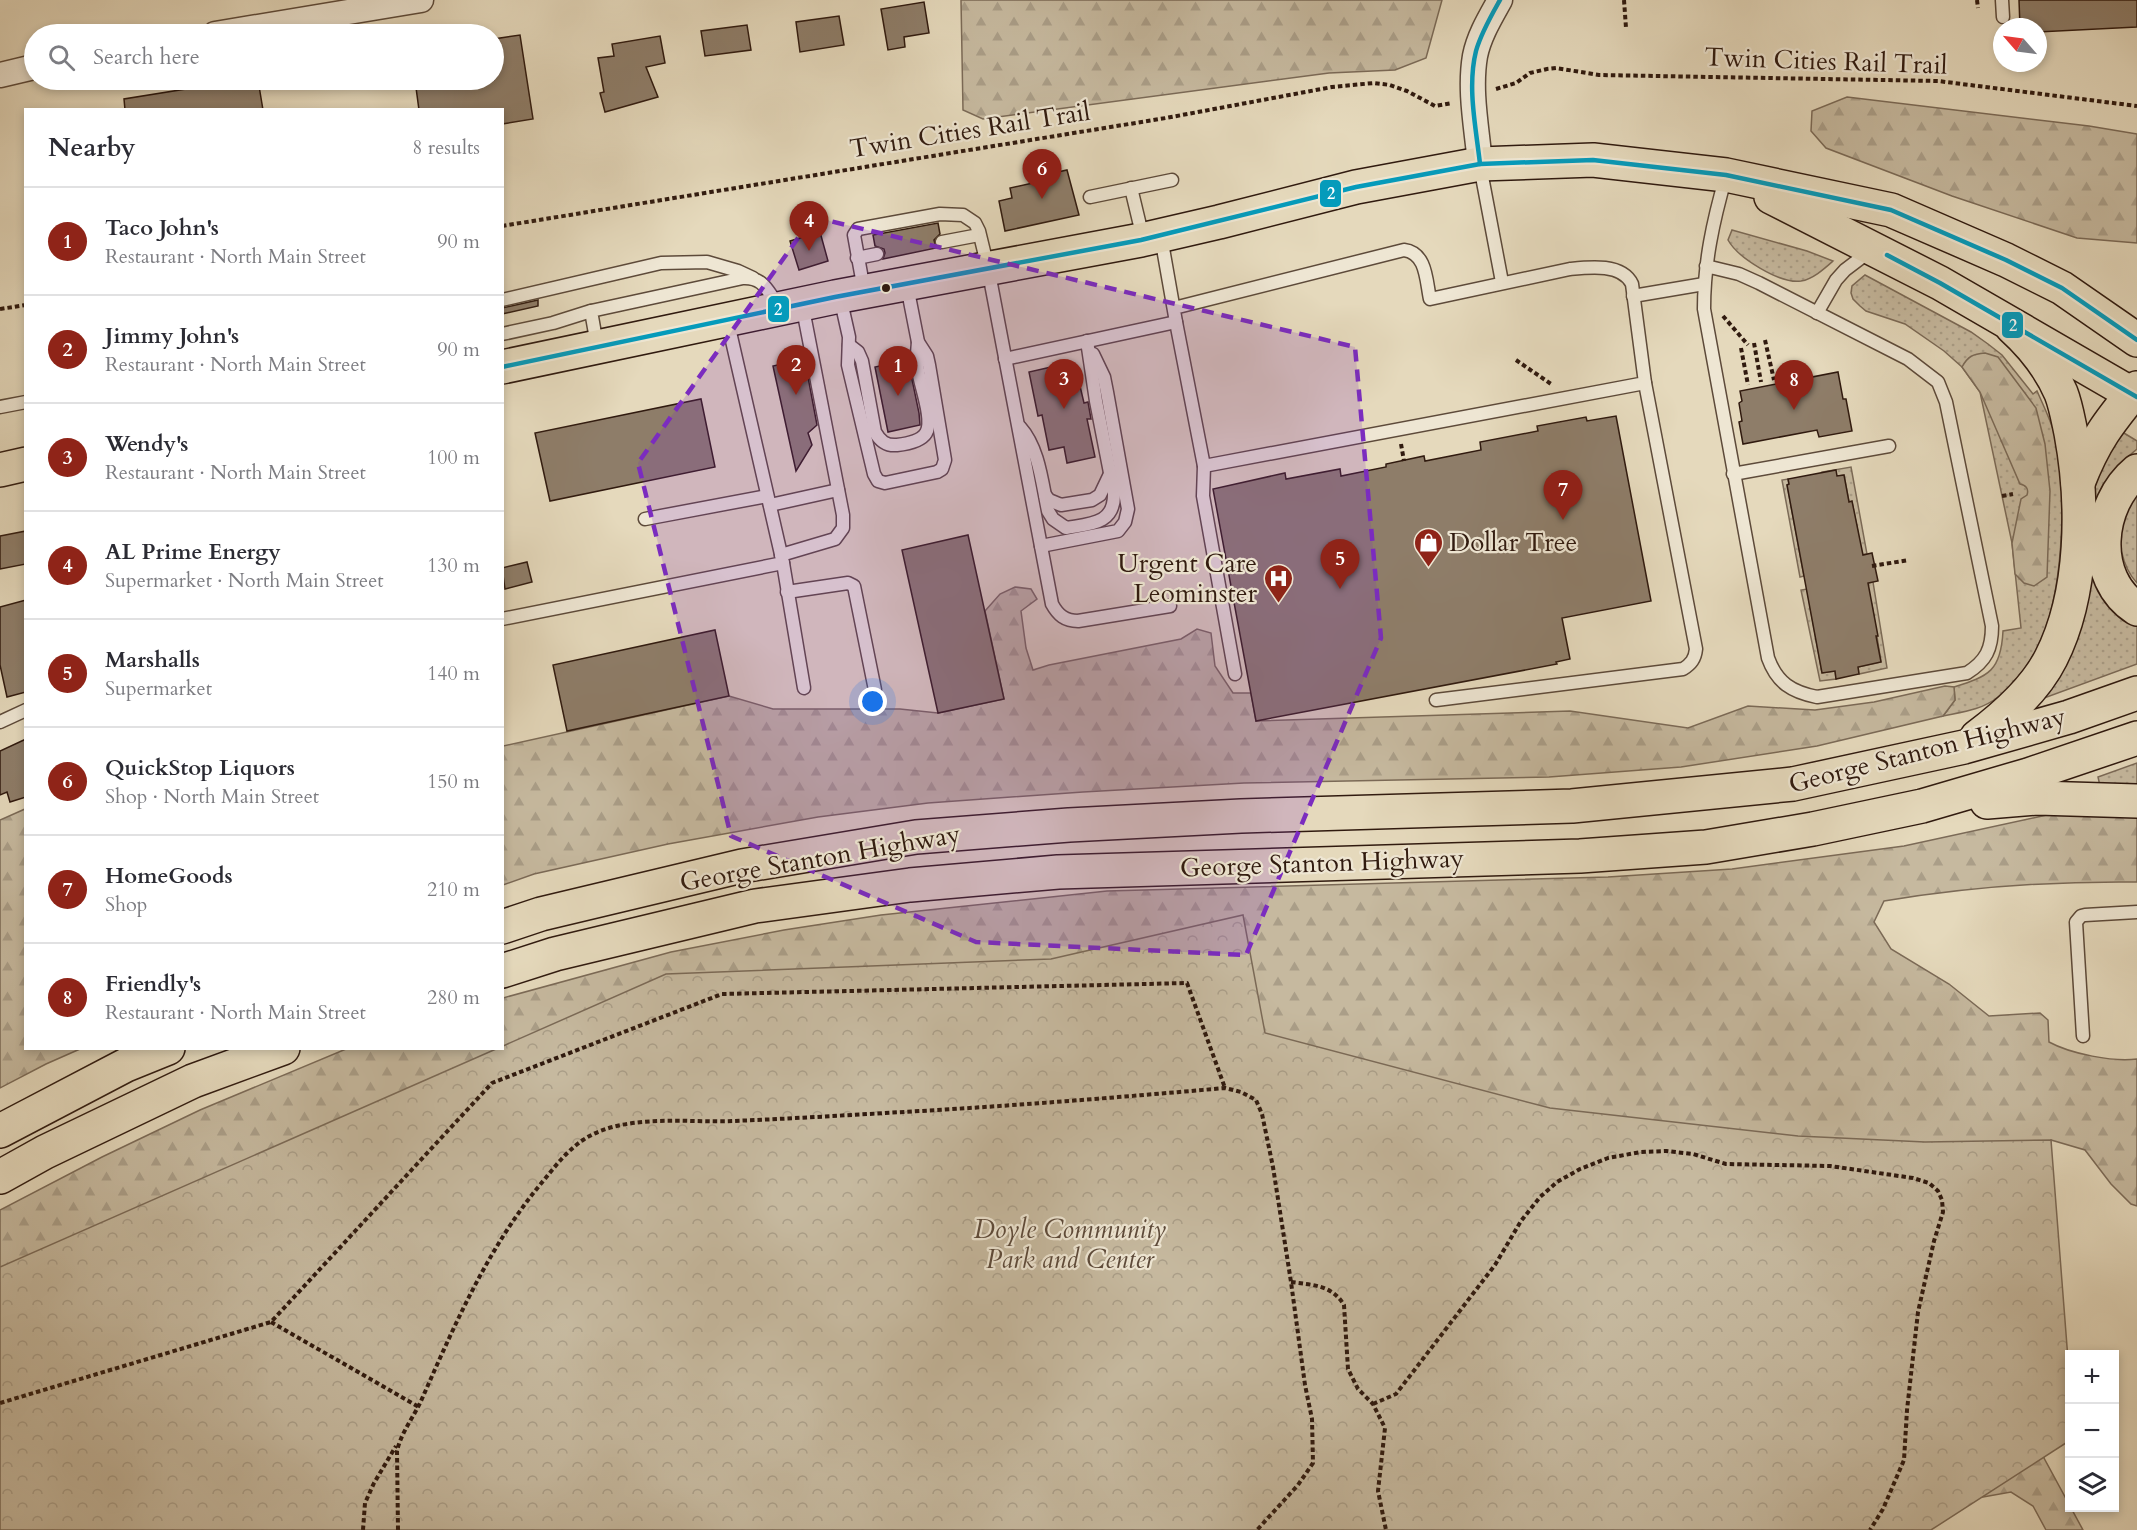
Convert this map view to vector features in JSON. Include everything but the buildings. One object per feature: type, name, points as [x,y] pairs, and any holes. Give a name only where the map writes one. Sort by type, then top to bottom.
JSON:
[{"type":"highway","points":[[504,367],[791,306],[1152,237],[1356,187],[1480,164],[1593,160],[1726,175],[1891,210],[2006,260],[2062,288],[2137,317]]},
{"type":"highway","points":[[1726,175],[1940,283],[2012,327],[2135,393],[2116,411],[2098,438],[2078,483]]},
{"type":"highway","points":[[2062,288],[2137,340]]},
{"type":"highway","points":[[1964,747],[2000,720],[2023,697],[2043,671],[2058,642],[2073,594],[2078,525],[2078,483],[2068,421],[2061,395],[2050,372],[2034,349],[2012,327]]},
{"type":"highway","points":[[0,470],[24,464]]},
{"type":"highway","points":[[2137,471],[2128,478],[2111,506],[2106,520],[2104,544],[2107,567],[2112,580],[2123,598],[2137,609]]},
{"type":"highway","name":"George Stanton Highway","points":[[504,926],[540,914],[742,866],[916,837],[1069,825],[1241,816],[1572,806],[1793,784],[1964,747],[2069,717],[2137,693]]},
{"type":"highway","name":"George Stanton Highway","points":[[504,970],[555,954],[755,906],[910,885],[1058,872],[1580,856],[1706,847],[1813,829],[1922,806],[2028,775],[2137,738]]},
{"type":"highway","points":[[1922,806],[2038,798],[2137,801]]},
{"type":"highway","points":[[0,1131],[126,1065],[163,1050]]},
{"type":"highway","points":[[0,1177],[45,1152],[193,1081],[278,1050]]},
{"type":"street","points":[[270,24],[390,2],[421,0]]},
{"type":"street","points":[[1480,164],[1474,96],[1475,57],[1482,35],[1500,0]]},
{"type":"street","points":[[0,75],[24,70]]},
{"type":"lane","points":[[2002,0],[2003,17]]},
{"type":"lane","points":[[1480,164],[1502,282]]},
{"type":"lane","points":[[1706,266],[1739,274],[1908,359],[1933,377],[1942,390],[1992,626],[1990,648],[1978,666],[1967,673],[1825,697],[1803,694],[1786,684],[1774,672],[1768,658],[1704,309],[1704,284],[1706,266],[1713,221],[1726,175]]},
{"type":"lane","points":[[1090,197],[1172,180]]},
{"type":"lane","points":[[1131,188],[1152,237],[1176,322],[1204,466],[1203,496],[1234,674]]},
{"type":"lane","points":[[918,342],[927,356],[945,460],[942,469],[937,472],[885,483],[878,480],[874,474],[848,365],[852,294],[857,258],[854,235],[858,229],[940,214],[963,215],[975,223],[988,268],[1052,604],[1062,617],[1071,621],[1170,606]]},
{"type":"lane","points":[[942,242],[980,235]]},
{"type":"lane","points":[[1817,313],[1836,280],[1845,270],[1874,249]]},
{"type":"lane","points":[[1173,308],[1404,250],[1412,251],[1422,262],[1430,299],[1570,269],[1594,267],[1615,270],[1626,275],[1632,284],[1645,383],[1696,649],[1695,656],[1683,669],[1436,700]]},
{"type":"lane","points":[[857,258],[877,254]]},
{"type":"lane","points":[[504,300],[661,262],[707,262],[738,270],[761,282],[791,306],[843,514],[843,528],[835,539],[782,559],[504,619]]},
{"type":"lane","points":[[504,334],[553,323],[591,311],[733,280],[753,278]]},
{"type":"lane","points":[[849,345],[858,352],[862,361],[875,432],[879,439],[895,445],[922,437],[926,433],[929,422],[918,369],[918,342],[907,283]]},
{"type":"lane","points":[[1633,296],[1704,284]]},
{"type":"lane","points":[[591,311],[598,346]]},
{"type":"lane","points":[[727,319],[782,559],[804,688]]},
{"type":"lane","points":[[1005,359],[1176,322]]},
{"type":"lane","points":[[1017,424],[1028,435],[1033,448],[1048,511],[1053,519],[1066,528],[1099,522],[1106,517],[1114,500],[1088,341]]},
{"type":"lane","points":[[1041,546],[1118,531],[1125,522],[1128,509],[1104,377],[1088,341]]},
{"type":"lane","points":[[1204,466],[1645,383]]},
{"type":"lane","points":[[0,407],[24,402]]},
{"type":"lane","points":[[1733,474],[1889,446]]},
{"type":"lane","points":[[1045,495],[1049,500],[1061,505],[1092,500],[1100,495],[1110,474]]},
{"type":"lane","points":[[645,519],[838,490]]},
{"type":"lane","points":[[788,592],[848,583],[854,586],[875,690]]},
{"type":"lane","points":[[0,722],[24,711]]},
{"type":"lane","points":[[2083,1036],[2076,922],[2085,915],[2137,912]]},
{"type":"path","points":[[1624,0],[1626,28]]},
{"type":"path","points":[[1977,0],[1978,8]]},
{"type":"path","name":"Twin Cities Rail Trail","points":[[1516,83],[1530,73],[1556,68],[1599,75],[1938,81],[2137,106]]},
{"type":"path","name":"Twin Cities Rail Trail","points":[[504,226],[1155,120],[1332,87],[1374,83],[1390,85],[1438,107]]},
{"type":"path","points":[[0,309],[24,305]]},
{"type":"path","points":[[1765,340],[1774,380]]},
{"type":"path","points":[[1754,344],[1761,382]]},
{"type":"path","points":[[1741,348],[1748,385]]},
{"type":"path","points":[[1516,360],[1555,387]]},
{"type":"path","points":[[2002,496],[2013,494]]},
{"type":"path","points":[[1872,566],[1909,560]]},
{"type":"path","points":[[0,1402],[271,1322],[492,1083],[722,994],[1187,983],[1225,1088]]},
{"type":"path","points":[[363,1530],[365,1503],[374,1483],[418,1407],[490,1256],[526,1201],[560,1160],[583,1140],[605,1129],[676,1120],[708,1122],[889,1113],[1225,1088],[1241,1092],[1256,1100],[1262,1114],[1273,1167],[1312,1419],[1313,1463],[1298,1485],[1257,1530]]},
{"type":"path","points":[[1373,1404],[1396,1394],[1494,1265],[1521,1221],[1540,1197],[1557,1182],[1581,1169],[1608,1158],[1641,1152],[1666,1151],[1693,1154],[1726,1164],[1830,1166],[1913,1178],[1929,1183],[1938,1191],[1942,1200],[1943,1212],[1918,1312],[1904,1460],[1870,1530]]},
{"type":"path","points":[[1291,1282],[1323,1287],[1340,1298],[1344,1305],[1348,1369],[1358,1389],[1373,1404],[1385,1428],[1378,1491],[1386,1530]]},
{"type":"path","points":[[271,1322],[418,1407]]},
{"type":"path","points":[[398,1530],[397,1451],[399,1440]]},
{"type":"highlighted area","points":[[813,217],[1355,347],[1381,638],[1246,955],[976,942],[731,836],[638,463]]},
{"type":"green space","points":[[961,0],[1442,0],[1426,58],[1395,70],[1329,73],[983,119],[963,110]]},
{"type":"green space","points":[[1847,97],[2089,126],[2137,134],[2137,243],[2077,238],[1952,196],[1826,148],[1811,131],[1812,111]]},
{"type":"green space","points":[[1732,230],[1807,251],[1833,261],[1805,280],[1792,281],[1782,278],[1750,262],[1733,247],[1728,240]]},
{"type":"green space","points":[[1865,275],[1971,332],[2002,355],[2033,394],[2037,391],[2050,421],[2061,459],[2063,494],[2061,543],[2050,616],[2030,660],[2016,680],[1992,701],[1965,712],[1943,716],[1955,700],[1954,687],[1976,679],[1991,670],[1999,655],[2003,631],[2021,628],[2012,543],[1980,392],[1962,367],[1944,351],[1905,324],[1866,311],[1853,299],[1852,286]]},
{"type":"green space","points":[[1985,353],[1998,357],[2036,408],[2045,444],[2050,491],[2047,577],[2034,586],[2024,583],[2015,574],[2012,543],[2021,499],[2027,495],[2027,489],[2020,484],[1980,392],[1962,367],[1971,356]]},
{"type":"green space","points":[[2119,430],[2137,441],[2137,449],[2112,474],[2095,505],[2091,489]]},
{"type":"green space","points":[[1851,467],[1867,554],[1860,555],[1852,502],[1849,502],[1844,475],[1823,479],[1822,472]]},
{"type":"green space","points":[[1788,479],[1789,484],[1787,485],[1804,576],[1800,577],[1782,480]]},
{"type":"green space","points":[[2137,487],[2137,583],[2124,561],[2120,543],[2120,525],[2123,513]]},
{"type":"green space","points":[[2095,570],[2137,625],[2137,664],[2036,701],[2084,571]]},
{"type":"green space","points":[[1873,582],[1887,668],[1859,674],[1858,667],[1881,662],[1872,605],[1865,584]]},
{"type":"green space","points":[[1015,587],[1031,589],[1037,599],[1021,611],[1026,648],[1033,670],[1181,639],[1197,629],[1211,633],[1215,666],[1233,693],[1251,693],[1256,721],[1570,711],[1688,728],[1748,706],[1815,710],[1874,702],[1945,686],[1954,687],[1955,700],[1943,716],[1817,746],[1681,767],[1549,777],[1244,783],[928,803],[818,817],[668,844],[534,874],[504,885],[504,746],[729,696],[773,709],[900,709],[938,713],[1004,699],[985,611],[1000,594]]},
{"type":"green space","points":[[1807,589],[1822,673],[1835,671],[1836,679],[1820,681],[1801,590]]},
{"type":"green space","points":[[2137,763],[2137,787],[2100,786],[2098,777]]},
{"type":"green space","points":[[24,809],[24,1050],[78,1050],[0,1088],[0,820]]},
{"type":"green space","name":"Doyle Community Park and Center","points":[[2137,810],[2137,882],[2010,886],[1916,896],[1884,901],[1874,922],[1891,949],[1949,984],[1989,1016],[2040,1013],[2048,1020],[2049,1042],[2092,1056],[2137,1059],[2137,1206],[2131,1204],[2111,1184],[2085,1150],[2051,1140],[2040,1179],[2044,1458],[2065,1497],[2065,1512],[2073,1512],[2083,1530],[2046,1530],[2033,1506],[2011,1492],[1983,1497],[0,1530],[0,1210],[200,1110],[344,1050],[504,1050],[504,998],[671,952],[784,930],[881,915],[1107,891],[1608,877],[1732,869],[1904,846],[2047,815]]},
{"type":"green space","name":"Doyle Community Park and Center","points":[[1243,915],[1265,1033],[1550,1108],[1798,1136],[1925,1142],[2051,1140],[2067,1350],[2065,1350],[2065,1444],[1931,1530],[0,1530],[0,1267],[494,1050],[504,1050],[504,1046],[666,974],[1051,959]]},
{"type":"transit line","name":"2","points":[[1480,164],[1473,107],[1473,65],[1486,25],[1500,0]]},
{"type":"transit line","name":"2","points":[[504,367],[835,297],[1141,240],[1356,187],[1480,164],[1593,160],[1726,175],[1891,210],[2006,260],[2062,288],[2137,340]]},
{"type":"transit line","name":"2","points":[[1887,255],[1940,283],[2137,397]]},
{"type":"place","name":"QuickStop Liquors","points":[[1042,199]]},
{"type":"place","name":"AL Prime Energy","points":[[809,251]]},
{"type":"place","name":"Jimmy John's","points":[[796,395]]},
{"type":"place","name":"Taco John's","points":[[898,396]]},
{"type":"place","name":"Wendy's","points":[[1064,409]]},
{"type":"place","name":"Friendly's","points":[[1794,410]]},
{"type":"place","name":"HomeGoods","points":[[1563,520]]},
{"type":"place","name":"Dollar Tree","points":[[1428,568]]},
{"type":"place","name":"Marshalls","points":[[1340,589]]},
{"type":"place","name":"Urgent Care Leominster","points":[[1278,604]]}]
